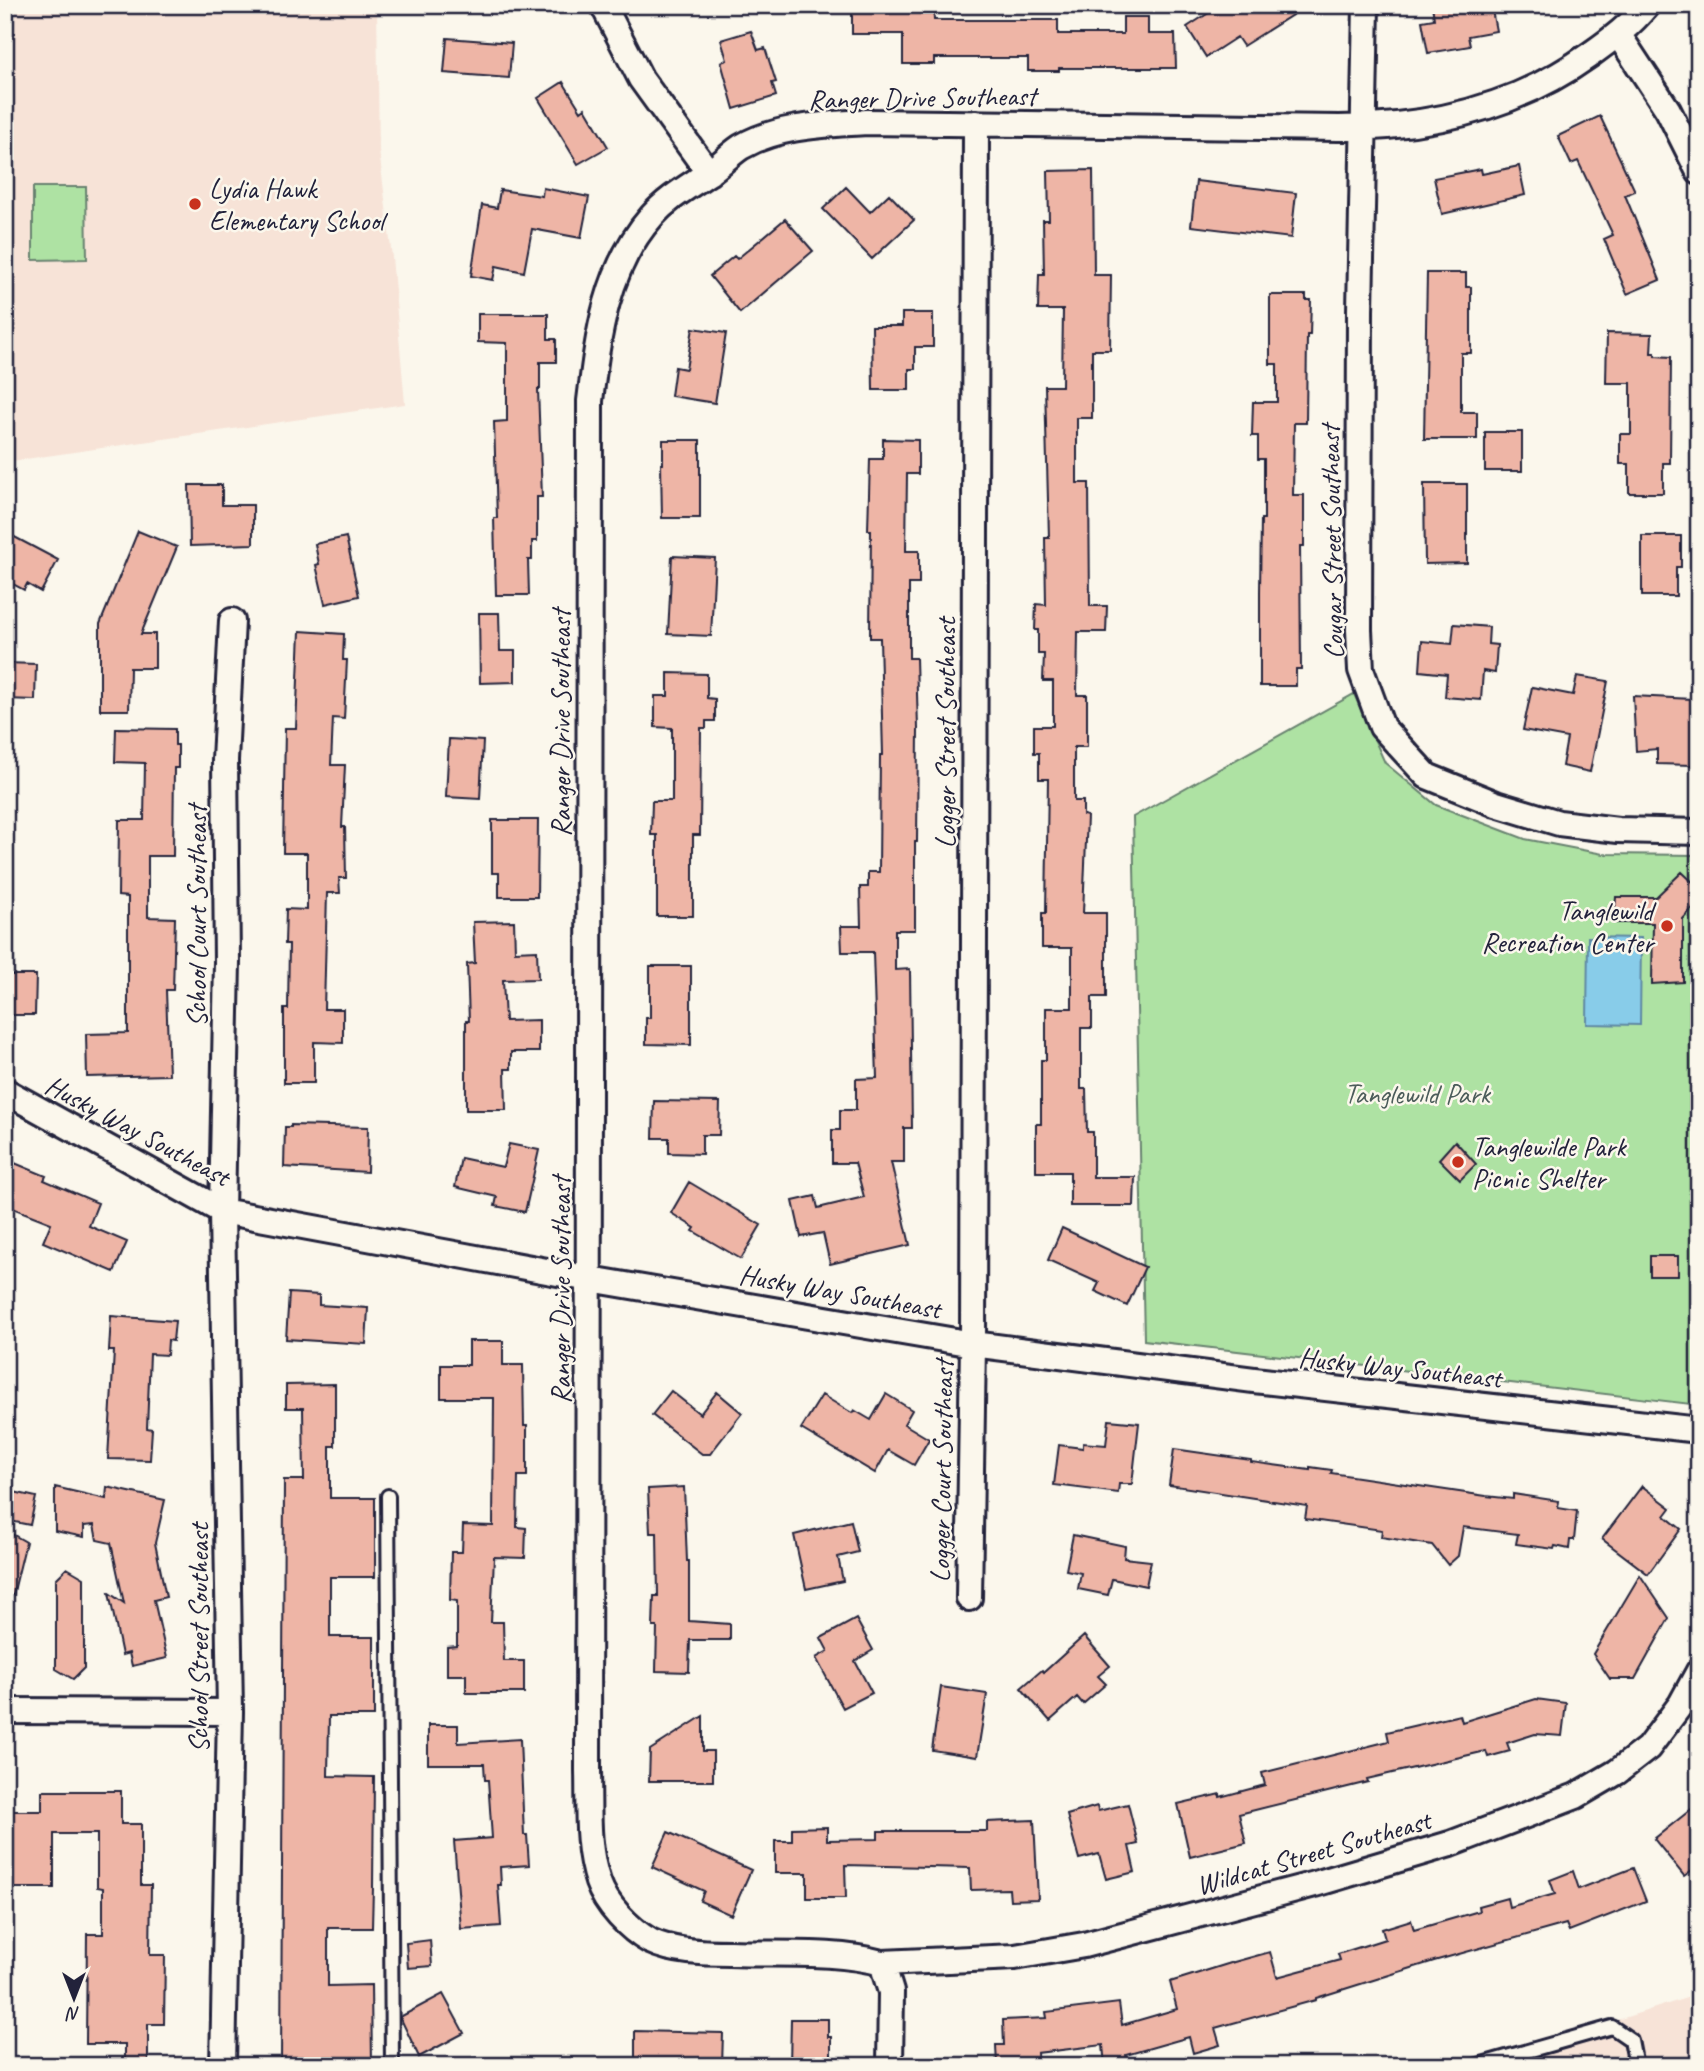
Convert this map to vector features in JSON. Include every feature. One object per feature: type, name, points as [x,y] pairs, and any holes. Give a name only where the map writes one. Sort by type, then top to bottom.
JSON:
[{"type":"street","points":[[603,5],[641,79],[709,173]]},
{"type":"street","name":"Cougar Street Southeast","points":[[1366,5],[1360,311],[1359,630],[1361,670],[1381,727],[1427,776],[1496,804],[1559,823],[1618,830],[1699,832]]},
{"type":"street","name":"Ranger Drive Southeast","points":[[882,1963],[846,1956],[718,1953],[673,1948],[651,1941],[631,1928],[614,1909],[599,1885],[593,1864],[588,1771],[590,401],[599,329],[620,266],[635,237],[653,214],[679,191],[709,173],[741,148],[772,133],[866,122],[1365,128],[1415,124],[1476,111],[1513,99],[1578,64],[1618,34],[1647,5]]},
{"type":"street","points":[[1618,34],[1668,110],[1699,172]]},
{"type":"street","name":"Logger Street Southeast","points":[[973,1343],[976,123]]},
{"type":"street","name":"School Court Southeast","points":[[222,1211],[227,962],[225,760],[232,621]]},
{"type":"street","name":"Husky Way Southeast","points":[[5,1091],[222,1211],[590,1279],[973,1343],[1254,1380],[1699,1430]]},
{"type":"street","name":"School Street Southeast","points":[[222,1211],[230,1713],[223,2066]]},
{"type":"street","name":"Logger Court Southeast","points":[[970,1598],[973,1343]]},
{"type":"street","name":"Wildcat Street Southeast","points":[[882,1963],[1015,1957],[1084,1945],[1315,1884],[1463,1839],[1576,1796],[1618,1772],[1648,1748],[1681,1704],[1699,1671]]},
{"type":"street","points":[[5,1711],[230,1713]]},
{"type":"street","points":[[882,1963],[891,1992],[890,2066]]},
{"type":"lane","points":[[388,1496],[392,2066]]},
{"type":"lane","points":[[1475,2066],[1612,2027],[1631,2040],[1636,2066]]},
{"type":"shaded area","name":"Lydia Hawk Elementary School","points":[[5,5],[377,5],[379,150],[405,404],[5,462]]},
{"type":"shaded area","points":[[1699,1994],[1699,2066],[1473,2066]]},
{"type":"green space","points":[[33,187],[86,187],[87,259],[33,260]]},
{"type":"green space","name":"Tanglewild Park","points":[[1354,694],[1385,763],[1436,805],[1525,839],[1603,854],[1699,855],[1699,1405],[1144,1340],[1133,817]]},
{"type":"water","points":[[1588,937],[1641,938],[1640,1025],[1587,1024]]},
{"type":"building","points":[[852,5],[933,5],[934,20],[1058,20],[1058,34],[1123,34],[1123,17],[1148,17],[1148,34],[1175,34],[1176,68],[1059,68],[1059,71],[1028,71],[1028,58],[934,58],[934,64],[903,64],[903,34],[852,34]]},
{"type":"building","points":[[1221,5],[1308,5],[1243,46],[1237,37],[1206,57],[1187,27]]},
{"type":"building","points":[[1432,5],[1491,5],[1496,31],[1468,36],[1470,46],[1428,53],[1422,21],[1434,19]]},
{"type":"building","points":[[751,31],[758,50],[765,48],[776,82],[772,83],[776,96],[734,109],[721,62],[727,60],[721,40]]},
{"type":"building","points":[[447,38],[512,43],[509,78],[444,73]]},
{"type":"building","points":[[563,82],[581,111],[585,108],[608,147],[578,164],[538,98]]},
{"type":"building","points":[[1600,116],[1635,191],[1625,195],[1660,280],[1627,294],[1604,239],[1613,235],[1578,161],[1571,164],[1558,136]]},
{"type":"building","points":[[1519,166],[1525,195],[1442,214],[1434,178],[1481,169],[1482,174]]},
{"type":"building","points":[[1093,170],[1094,275],[1111,275],[1110,350],[1092,350],[1092,418],[1077,418],[1077,483],[1089,483],[1090,606],[1107,606],[1106,632],[1078,632],[1077,695],[1087,695],[1087,747],[1074,747],[1074,801],[1083,801],[1083,815],[1087,816],[1083,913],[1106,913],[1106,997],[1092,997],[1092,1028],[1081,1028],[1081,1089],[1086,1089],[1087,1132],[1093,1132],[1093,1177],[1135,1177],[1134,1206],[1070,1206],[1070,1172],[1036,1172],[1036,1124],[1041,1124],[1041,1060],[1046,1060],[1046,1008],[1072,1008],[1072,948],[1042,948],[1042,913],[1046,913],[1048,779],[1039,779],[1039,753],[1034,753],[1034,726],[1053,726],[1053,681],[1043,681],[1044,654],[1038,654],[1038,630],[1035,630],[1036,604],[1046,605],[1045,538],[1049,538],[1045,386],[1062,386],[1063,310],[1038,310],[1039,274],[1044,274],[1043,220],[1049,220],[1048,171]]},
{"type":"building","points":[[1196,181],[1296,193],[1291,238],[1191,226]]},
{"type":"building","points":[[846,187],[870,212],[889,194],[914,220],[872,259],[823,209]]},
{"type":"building","points":[[543,188],[589,197],[581,238],[532,229],[524,272],[496,266],[493,280],[471,276],[482,205],[497,208],[500,190],[542,196]]},
{"type":"building","points":[[785,219],[813,251],[740,313],[710,276],[734,256],[737,259]]},
{"type":"building","points":[[1427,273],[1466,273],[1466,287],[1471,287],[1471,353],[1461,353],[1461,412],[1477,412],[1477,439],[1424,439]]},
{"type":"building","points":[[1270,295],[1306,295],[1306,300],[1311,300],[1310,335],[1307,335],[1306,423],[1294,423],[1293,495],[1304,495],[1304,546],[1300,546],[1301,669],[1296,669],[1296,686],[1260,686],[1264,459],[1258,459],[1258,436],[1252,436],[1253,402],[1277,402],[1277,364],[1270,364]]},
{"type":"building","points":[[902,313],[933,313],[933,347],[915,347],[915,369],[909,369],[909,390],[873,390],[872,326],[902,326]]},
{"type":"building","points":[[478,314],[548,314],[548,339],[556,339],[556,362],[540,362],[538,389],[542,497],[537,497],[537,541],[532,541],[532,560],[528,560],[529,595],[496,595],[494,422],[507,421],[507,343],[478,342]]},
{"type":"building","points":[[693,328],[726,333],[715,403],[671,396],[675,367],[686,369]]},
{"type":"building","points":[[1607,333],[1652,334],[1651,353],[1655,353],[1655,356],[1671,357],[1670,463],[1663,463],[1663,493],[1629,493],[1629,464],[1620,464],[1620,434],[1631,434],[1631,383],[1606,383]]},
{"type":"building","points":[[1485,432],[1522,432],[1522,471],[1485,471]]},
{"type":"building","points":[[883,439],[918,440],[918,474],[907,474],[906,551],[919,551],[919,584],[909,584],[909,658],[916,658],[918,729],[915,930],[895,930],[895,970],[910,969],[912,1128],[904,1128],[904,1162],[891,1162],[910,1245],[830,1264],[823,1233],[801,1237],[793,1201],[815,1196],[818,1208],[864,1197],[855,1163],[832,1163],[832,1130],[840,1130],[840,1110],[856,1110],[856,1079],[877,1078],[873,952],[842,952],[841,926],[861,926],[860,887],[868,887],[868,872],[879,872],[880,755],[883,755],[880,638],[870,638],[871,530],[868,530],[870,459],[883,459]]},
{"type":"building","points":[[663,440],[700,440],[700,518],[662,518]]},
{"type":"building","points":[[1424,484],[1467,484],[1467,563],[1425,564]]},
{"type":"building","points":[[189,485],[222,485],[222,505],[253,505],[253,544],[190,546]]},
{"type":"building","points":[[138,531],[177,547],[141,634],[155,634],[155,668],[130,668],[129,710],[100,710],[100,624]]},
{"type":"building","points":[[5,532],[58,560],[41,592],[27,584],[24,590],[5,580]]},
{"type":"building","points":[[1642,536],[1681,536],[1681,567],[1676,567],[1676,596],[1642,596]]},
{"type":"building","points":[[346,537],[359,596],[325,604],[316,565],[319,564],[315,544]]},
{"type":"building","points":[[672,556],[715,558],[711,636],[668,634]]},
{"type":"building","points":[[479,613],[499,613],[500,651],[515,651],[515,682],[480,683]]},
{"type":"building","points":[[1454,624],[1489,627],[1488,644],[1497,645],[1495,673],[1483,671],[1481,700],[1445,697],[1447,674],[1420,671],[1422,641],[1452,644]]},
{"type":"building","points":[[300,631],[344,634],[343,660],[347,660],[344,719],[333,718],[331,765],[345,765],[342,827],[345,827],[346,878],[339,878],[340,893],[327,893],[324,1009],[343,1009],[343,1043],[314,1042],[314,1083],[284,1083],[284,1009],[288,1009],[289,944],[285,944],[286,909],[307,910],[307,853],[283,853],[285,728],[296,728]]},
{"type":"building","points":[[5,663],[36,664],[35,700],[5,699]]},
{"type":"building","points":[[668,673],[707,674],[707,698],[715,699],[715,721],[706,721],[706,728],[701,728],[700,835],[693,835],[693,916],[657,916],[657,835],[651,835],[652,801],[672,801],[672,728],[655,727],[655,696],[668,696]]},
{"type":"building","points":[[1577,676],[1608,681],[1590,772],[1562,766],[1567,738],[1523,730],[1532,687],[1573,695]]},
{"type":"building","points":[[1633,696],[1692,699],[1692,714],[1699,715],[1699,749],[1693,749],[1692,765],[1657,764],[1657,749],[1636,751]]},
{"type":"building","points":[[116,728],[175,729],[175,745],[178,745],[178,768],[174,768],[173,856],[148,856],[148,917],[175,918],[173,990],[166,990],[169,1075],[87,1077],[86,1034],[128,1033],[128,897],[118,896],[119,820],[144,820],[145,763],[115,762]]},
{"type":"building","points":[[449,739],[483,741],[480,799],[446,797]]},
{"type":"building","points":[[492,820],[538,820],[537,897],[499,897],[499,873],[492,873]]},
{"type":"building","name":"Tanglewild Recreation Center","points":[[1682,872],[1699,888],[1699,901],[1683,919],[1683,982],[1652,984],[1653,923],[1614,923],[1616,897],[1656,897]]},
{"type":"building","points":[[514,921],[515,951],[537,950],[538,979],[503,980],[505,1021],[539,1020],[539,1052],[511,1052],[511,1069],[505,1069],[506,1110],[466,1110],[466,1021],[469,1021],[467,964],[475,963],[473,922]]},
{"type":"building","points":[[650,966],[691,966],[691,1045],[646,1044],[646,1018],[650,1018]]},
{"type":"building","points":[[5,975],[36,975],[35,1015],[5,1015]]},
{"type":"building","points":[[654,1101],[720,1102],[719,1135],[702,1135],[702,1154],[669,1153],[669,1138],[653,1138]]},
{"type":"building","points":[[285,1127],[368,1127],[367,1172],[284,1167]]},
{"type":"building","name":"Tanglewilde Park Picnic Shelter","points":[[1455,1141],[1476,1164],[1460,1180],[1439,1159]]},
{"type":"building","points":[[509,1144],[539,1150],[525,1212],[495,1206],[497,1197],[455,1187],[461,1158],[503,1167]]},
{"type":"building","points":[[5,1159],[46,1176],[44,1180],[98,1203],[89,1226],[127,1242],[114,1272],[43,1242],[51,1223],[5,1205]]},
{"type":"building","points":[[689,1182],[761,1225],[741,1259],[693,1231],[695,1228],[671,1213]]},
{"type":"building","points":[[1062,1228],[1145,1267],[1127,1306],[1095,1291],[1099,1283],[1048,1260]]},
{"type":"building","points":[[1650,1256],[1678,1256],[1678,1276],[1650,1276]]},
{"type":"building","points":[[289,1293],[319,1295],[319,1305],[368,1308],[366,1344],[286,1339]]},
{"type":"building","points":[[111,1316],[175,1321],[173,1341],[168,1340],[167,1355],[150,1354],[147,1428],[152,1429],[150,1460],[108,1459],[114,1351],[109,1351]]},
{"type":"building","points":[[469,1341],[503,1341],[503,1365],[523,1365],[527,1476],[518,1476],[517,1527],[526,1528],[525,1558],[494,1557],[491,1622],[503,1622],[504,1661],[524,1661],[524,1693],[466,1693],[466,1675],[447,1675],[447,1647],[457,1646],[457,1601],[450,1600],[451,1552],[462,1552],[463,1525],[493,1526],[494,1398],[441,1398],[441,1365],[469,1365]]},
{"type":"building","points":[[335,1384],[335,1446],[330,1446],[330,1498],[375,1498],[375,1577],[330,1577],[330,1637],[374,1637],[374,1716],[329,1716],[328,1776],[374,1777],[373,1887],[372,1928],[328,1928],[328,1986],[371,1985],[372,2065],[281,2066],[284,1480],[304,1480],[303,1408],[286,1408],[286,1385]]},
{"type":"building","points":[[671,1391],[700,1414],[717,1392],[742,1413],[710,1454],[702,1454],[652,1415]]},
{"type":"building","points":[[886,1394],[912,1410],[904,1424],[929,1439],[914,1465],[888,1450],[875,1473],[801,1429],[822,1395],[852,1413],[854,1410],[871,1420]]},
{"type":"building","points":[[1109,1420],[1139,1423],[1132,1484],[1119,1484],[1118,1493],[1054,1485],[1059,1445],[1083,1448],[1083,1443],[1106,1445]]},
{"type":"building","points":[[1174,1449],[1310,1470],[1310,1467],[1332,1470],[1331,1473],[1486,1496],[1513,1499],[1513,1494],[1559,1501],[1558,1508],[1577,1511],[1574,1540],[1570,1540],[1569,1549],[1555,1546],[1554,1549],[1516,1544],[1518,1534],[1463,1527],[1458,1556],[1448,1565],[1432,1545],[1381,1537],[1382,1530],[1305,1519],[1307,1506],[1169,1485]]},
{"type":"building","points":[[1642,1486],[1671,1508],[1665,1516],[1681,1529],[1648,1574],[1602,1539]]},
{"type":"building","points":[[55,1487],[106,1499],[107,1487],[165,1500],[155,1543],[166,1597],[154,1600],[167,1658],[132,1666],[129,1653],[122,1655],[109,1593],[124,1603],[111,1543],[97,1540],[94,1525],[84,1526],[84,1537],[55,1531]]},
{"type":"building","points":[[684,1487],[689,1561],[689,1621],[730,1624],[730,1640],[690,1640],[689,1672],[656,1671],[657,1627],[653,1627],[654,1596],[658,1596],[657,1533],[650,1533],[648,1489]]},
{"type":"building","points":[[5,1490],[36,1497],[30,1525],[5,1520]]},
{"type":"building","points":[[851,1521],[858,1552],[838,1557],[843,1581],[806,1589],[794,1535]]},
{"type":"building","points":[[5,1530],[26,1542],[13,1595],[5,1595]]},
{"type":"building","points":[[1073,1535],[1125,1546],[1124,1558],[1151,1561],[1146,1586],[1112,1579],[1108,1595],[1078,1589],[1081,1573],[1066,1570]]},
{"type":"building","points":[[67,1568],[84,1578],[84,1668],[73,1679],[56,1669],[56,1579]]},
{"type":"building","points":[[1640,1575],[1669,1618],[1635,1679],[1610,1679],[1593,1654]]},
{"type":"building","points":[[856,1619],[873,1650],[855,1661],[872,1693],[843,1708],[816,1658],[828,1651],[821,1638]]},
{"type":"building","points":[[1084,1636],[1110,1666],[1098,1676],[1106,1684],[1083,1704],[1077,1697],[1050,1721],[1021,1688],[1042,1670],[1044,1672]]},
{"type":"building","points":[[941,1687],[987,1694],[977,1757],[932,1750]]},
{"type":"building","points":[[1536,1699],[1566,1703],[1562,1736],[1535,1734],[1507,1743],[1510,1751],[1488,1757],[1486,1751],[1367,1779],[1368,1782],[1239,1814],[1246,1843],[1190,1857],[1178,1804],[1220,1794],[1220,1797],[1265,1785],[1262,1773],[1389,1741],[1387,1732],[1460,1715],[1462,1722]]},
{"type":"building","points":[[703,1716],[703,1751],[713,1751],[713,1781],[649,1781],[650,1750]]},
{"type":"building","points":[[428,1725],[458,1725],[458,1743],[520,1739],[524,1835],[527,1835],[529,1865],[500,1867],[501,1885],[498,1885],[501,1926],[461,1929],[454,1841],[492,1838],[488,1780],[485,1780],[484,1764],[428,1764]]},
{"type":"building","points":[[42,1791],[121,1791],[121,1824],[141,1824],[141,1885],[151,1885],[150,1955],[165,1955],[164,2024],[148,2024],[148,2064],[125,2064],[125,2044],[86,2044],[87,1934],[103,1934],[103,1888],[97,1887],[97,1834],[54,1834],[54,1888],[10,1888],[10,1811],[42,1811]]},
{"type":"building","points":[[1699,1803],[1699,1865],[1684,1876],[1654,1839]]},
{"type":"building","points":[[1128,1804],[1138,1844],[1129,1846],[1135,1872],[1106,1879],[1099,1854],[1079,1859],[1067,1815],[1097,1806],[1098,1811]]},
{"type":"building","points":[[1034,1820],[1038,1899],[1010,1900],[1009,1889],[971,1890],[970,1868],[845,1865],[846,1898],[807,1898],[807,1873],[775,1873],[775,1841],[792,1841],[792,1828],[827,1827],[827,1840],[878,1839],[878,1831],[987,1831],[987,1822]]},
{"type":"building","points":[[668,1832],[751,1870],[731,1915],[700,1901],[704,1891],[652,1867]]},
{"type":"building","points":[[1633,1868],[1646,1901],[1569,1931],[1566,1924],[1215,2028],[1220,2045],[1193,2053],[1189,2037],[1126,2055],[1127,2064],[1105,2066],[1103,2045],[1037,2053],[1038,2066],[997,2066],[996,2045],[1004,2045],[1003,2020],[1047,2018],[1046,2012],[1119,2003],[1122,2025],[1177,2009],[1170,1982],[1234,1962],[1270,1952],[1277,1977],[1340,1960],[1338,1954],[1385,1939],[1382,1929],[1411,1920],[1414,1930],[1479,1911],[1478,1906],[1507,1898],[1509,1907],[1555,1894],[1550,1880],[1573,1871],[1579,1889]]},
{"type":"building","points":[[430,1940],[432,1966],[408,1968],[406,1943]]},
{"type":"building","points":[[443,1994],[464,2033],[419,2057],[400,2017]]},
{"type":"building","points":[[791,2019],[828,2019],[831,2066],[790,2066]]},
{"type":"building","points":[[635,2031],[723,2033],[722,2066],[635,2066]]},
{"type":"place","name":"Lydia Hawk Elementary School","points":[[195,204]]},
{"type":"place","name":"Tanglewild Recreation Center","points":[[1667,926]]},
{"type":"place","name":"Tanglewilde Park Picnic Shelter","points":[[1458,1162]]}]
